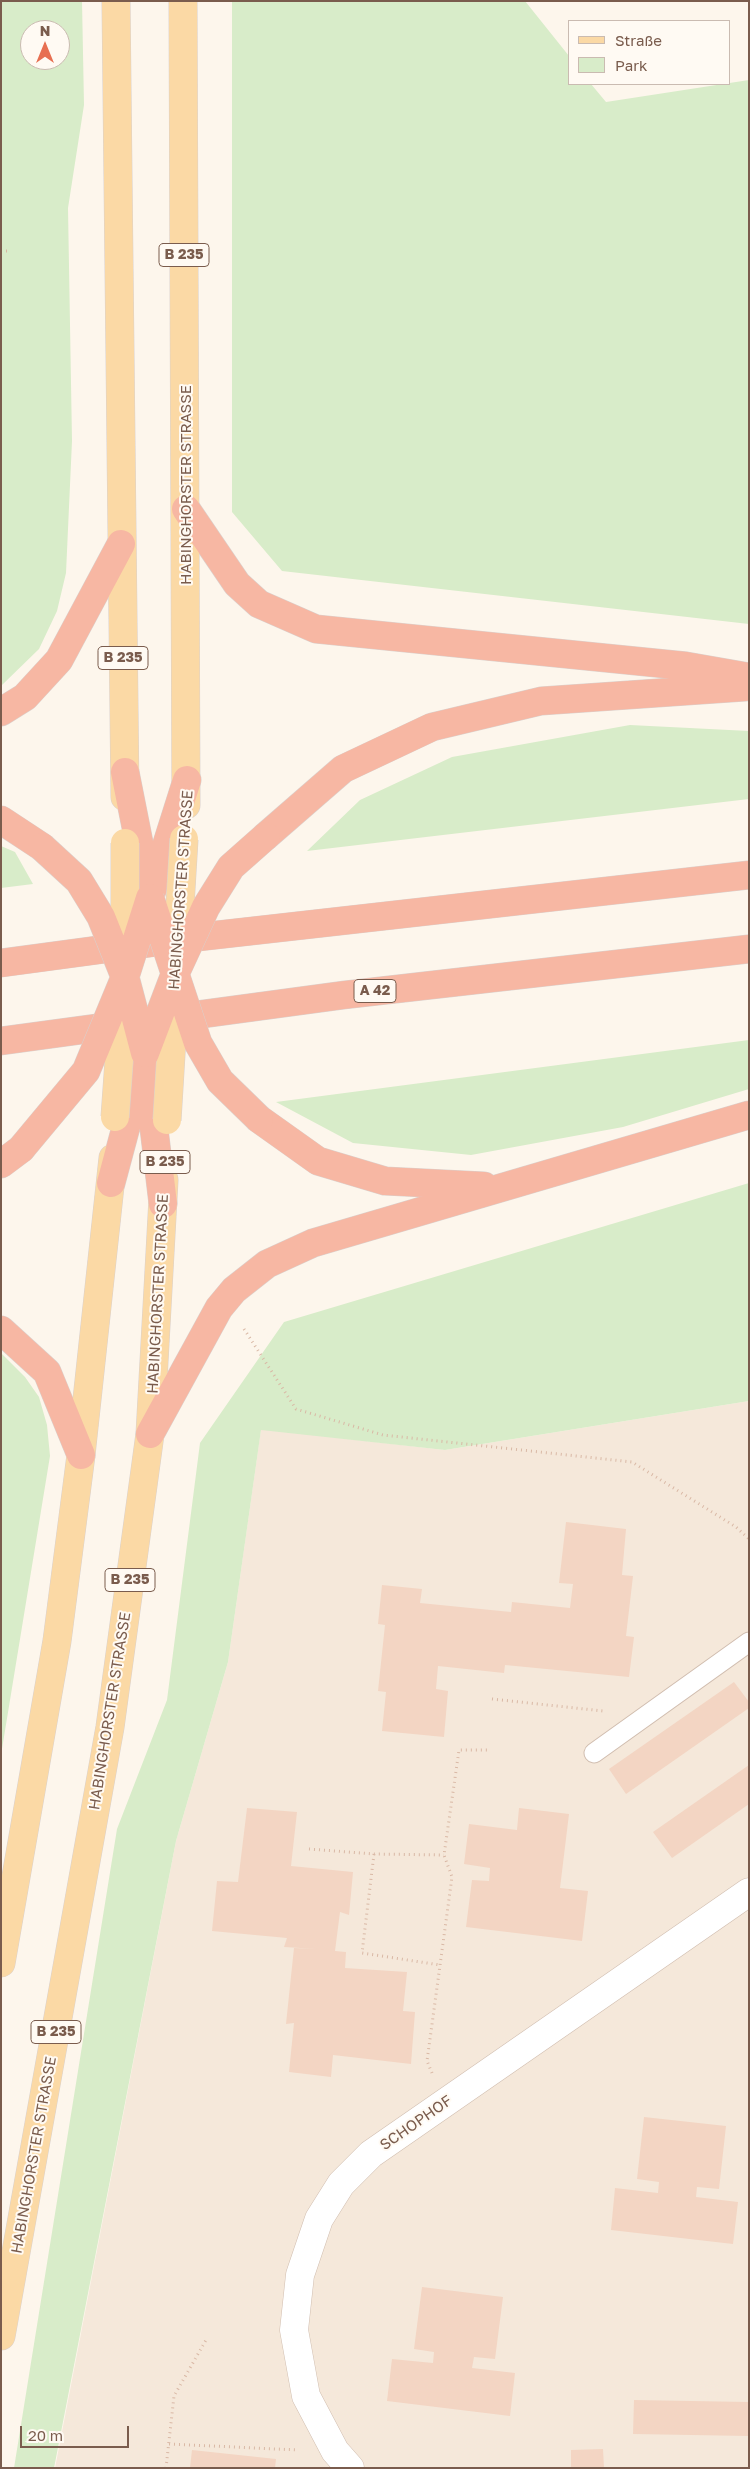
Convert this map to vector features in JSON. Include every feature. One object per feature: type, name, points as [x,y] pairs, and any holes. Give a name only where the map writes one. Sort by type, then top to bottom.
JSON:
[{"type":"highway","points":[[186,509],[237,584],[259,604],[316,628],[686,666],[749,677]]},
{"type":"highway","points":[[1,712],[25,697],[59,660],[121,544]]},
{"type":"highway","points":[[141,1119],[145,1053],[175,974],[206,907],[231,867],[343,770],[432,727],[541,701],[749,686]]},
{"type":"highway","points":[[1,820],[42,847],[79,881],[101,916],[125,977],[145,1053]]},
{"type":"highway","points":[[11,1156],[86,1072],[125,977],[150,898],[176,840]]},
{"type":"highway","points":[[131,842],[202,1051],[220,1081],[259,1120],[318,1161],[385,1181],[505,1188]]},
{"type":"highway","points":[[1,963],[172,940],[749,875]]},
{"type":"highway","name":"A 42","points":[[1,1041],[344,995],[749,949]]},
{"type":"highway","points":[[150,1434],[219,1308],[234,1290],[267,1264],[313,1244],[749,1115]]},
{"type":"highway","points":[[1,1330],[47,1372],[81,1455]]},
{"type":"main road","name":"HABINGHORSTER STRASSE","points":[[1,2336],[110,1727],[150,1434],[163,1204],[141,1119],[125,977],[131,842],[125,772],[116,1]]},
{"type":"main road","name":"HABINGHORSTER STRASSE","points":[[1,1963],[57,1642],[81,1455],[111,1183],[141,1119],[175,974],[176,840],[188,780],[182,1]]},
{"type":"street","name":"SCHOPHOF","points":[[342,2460],[306,2396],[294,2330],[300,2275],[318,2219],[341,2184],[371,2154],[749,1892]]},
{"type":"lane","points":[[594,1753],[749,1642]]},
{"type":"path","points":[[1,251],[7,251]]},
{"type":"path","points":[[244,1328],[296,1409],[383,1436],[632,1462],[736,1527],[749,1539]]},
{"type":"path","points":[[492,1699],[646,1716]]},
{"type":"path","points":[[444,2104],[427,2061],[452,1877],[444,1855],[459,1750],[490,1750]]},
{"type":"path","points":[[309,1849],[374,1854],[444,1855]]},
{"type":"path","points":[[374,1854],[362,1953],[440,1965]]},
{"type":"path","points":[[166,2468],[174,2396],[206,2340]]},
{"type":"path","points":[[168,2444],[342,2460]]},
{"type":"shaded area","points":[[749,1401],[749,2468],[55,2468],[176,1841],[228,1662],[261,1429],[445,1450]]},
{"type":"green space","points":[[1,1],[82,1],[84,105],[68,208],[72,441],[66,573],[57,611],[39,649],[1,686]]},
{"type":"green space","points":[[232,1],[525,1],[568,55],[568,85],[592,85],[606,102],[716,85],[730,85],[730,83],[749,80],[749,624],[282,571],[232,512]]},
{"type":"green space","points":[[630,725],[749,731],[749,799],[307,851],[360,800],[452,757]]},
{"type":"green space","points":[[1,846],[15,852],[33,884],[1,888]]},
{"type":"green space","points":[[749,1040],[749,1089],[623,1127],[471,1155],[353,1143],[276,1102]]},
{"type":"green space","points":[[749,1183],[749,1401],[445,1450],[261,1430],[228,1662],[176,1841],[54,2468],[14,2468],[117,1829],[167,1700],[200,1443],[284,1322]]},
{"type":"green space","points":[[1,1353],[25,1377],[39,1397],[47,1425],[50,1456],[1,1755]]},
{"type":"building","points":[[566,1522],[626,1529],[622,1575],[633,1576],[626,1636],[634,1637],[629,1677],[505,1665],[504,1673],[438,1666],[436,1689],[448,1691],[444,1737],[382,1731],[386,1692],[378,1691],[385,1625],[378,1624],[382,1585],[422,1589],[420,1603],[511,1612],[512,1602],[570,1608],[573,1584],[559,1583]]},
{"type":"building","points":[[734,1682],[749,1702],[749,1708],[626,1794],[609,1769]]},
{"type":"building","points":[[749,1765],[749,1804],[672,1858],[653,1832]]},
{"type":"building","points":[[247,1808],[297,1812],[291,1866],[353,1872],[349,1915],[340,1912],[335,1951],[346,1952],[345,1968],[407,1972],[403,2011],[415,2012],[411,2064],[333,2055],[331,2077],[289,2072],[294,2023],[286,2024],[294,1948],[317,1949],[284,1947],[287,1938],[212,1931],[217,1881],[238,1882]]},
{"type":"building","points":[[519,1808],[569,1814],[560,1888],[588,1891],[582,1941],[466,1927],[472,1880],[489,1881],[490,1868],[464,1864],[469,1824],[517,1830]]},
{"type":"building","points":[[644,2117],[726,2126],[719,2189],[697,2187],[696,2197],[738,2202],[733,2244],[611,2230],[615,2188],[658,2193],[659,2182],[637,2179]]},
{"type":"building","points":[[422,2287],[503,2297],[495,2359],[474,2357],[472,2368],[515,2373],[510,2416],[387,2401],[392,2359],[433,2363],[434,2352],[414,2349]]},
{"type":"building","points":[[634,2400],[749,2402],[749,2436],[633,2434]]},
{"type":"building","points":[[603,2449],[604,2468],[571,2468],[571,2450]]},
{"type":"building","points":[[192,2450],[276,2459],[275,2468],[190,2468]]}]
